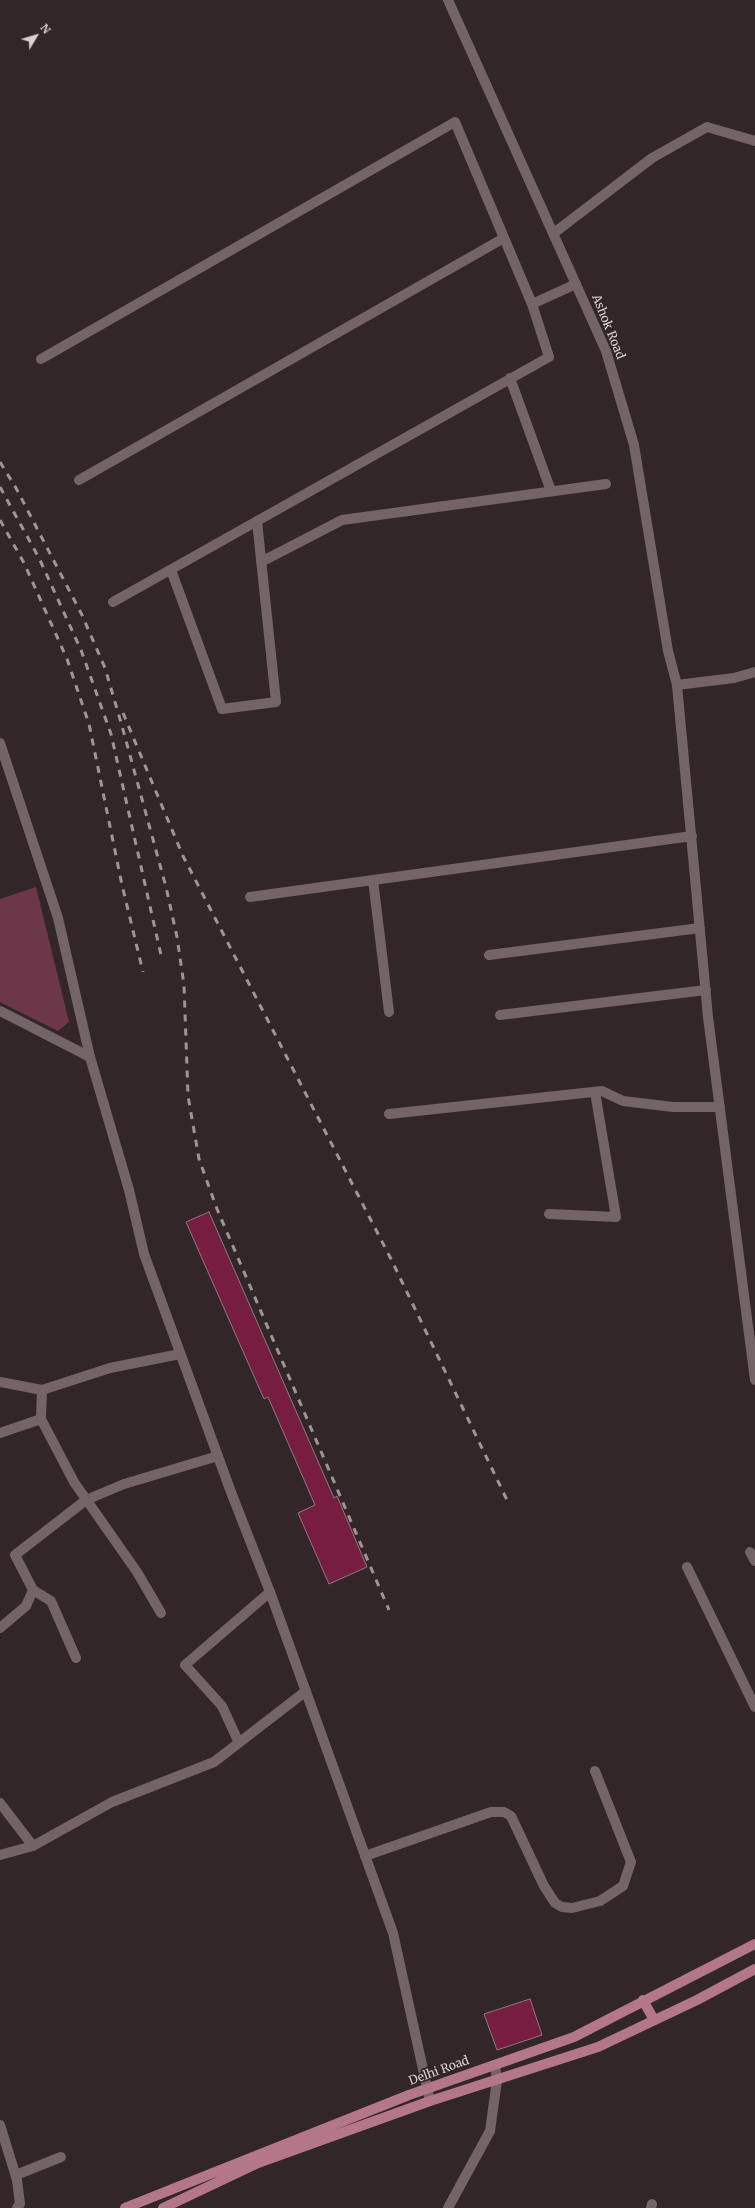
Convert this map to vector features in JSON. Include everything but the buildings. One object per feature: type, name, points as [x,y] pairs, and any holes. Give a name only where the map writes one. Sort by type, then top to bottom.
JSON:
[{"type":"main road","name":"Delhi Road","points":[[125,2208],[427,2089],[574,2037],[755,1944]]},
{"type":"main road","name":"Delhi Road","points":[[163,2208],[258,2163],[430,2101],[598,2047],[755,1969]]},
{"type":"main road","points":[[644,2000],[654,2020]]},
{"type":"street","name":"Ashok Road","points":[[448,0],[606,351],[634,445],[668,651],[677,685],[706,990],[755,1380]]},
{"type":"street","points":[[40,359],[455,122],[532,304],[549,357],[113,602]]},
{"type":"street","points":[[554,233],[652,158],[706,127],[755,141]]},
{"type":"street","points":[[79,480],[504,238]]},
{"type":"street","points":[[532,304],[576,284]]},
{"type":"street","points":[[510,378],[551,491]]},
{"type":"street","points":[[261,562],[342,520],[606,484]]},
{"type":"street","points":[[171,570],[222,709],[276,702],[257,521]]},
{"type":"street","points":[[677,685],[734,678],[755,672]]},
{"type":"street","points":[[0,743],[58,918],[90,1057],[129,1190],[144,1254],[218,1456],[270,1592],[393,1933],[430,2101]]},
{"type":"street","points":[[250,897],[692,836]]},
{"type":"street","points":[[373,880],[389,1012]]},
{"type":"street","points":[[489,956],[700,928]]},
{"type":"street","points":[[500,1015],[706,990]]},
{"type":"street","points":[[0,1011],[90,1057]]},
{"type":"street","points":[[389,1114],[602,1091],[623,1101],[674,1107],[720,1107]]},
{"type":"street","points":[[549,1214],[616,1217],[595,1092]]},
{"type":"street","points":[[0,1382],[42,1390],[110,1368],[180,1354]]},
{"type":"street","points":[[42,1390],[41,1419],[74,1482],[137,1572],[161,1613]]},
{"type":"street","points":[[0,1433],[41,1419]]},
{"type":"street","points":[[76,1658],[51,1601],[33,1590],[15,1555],[86,1500],[124,1484],[218,1456]]},
{"type":"street","points":[[750,1552],[755,1561]]},
{"type":"street","points":[[687,1567],[755,1707]]},
{"type":"street","points":[[0,1628],[26,1606],[33,1590]]},
{"type":"street","points":[[239,1743],[222,1706],[186,1665],[270,1592]]},
{"type":"street","points":[[0,1855],[33,1846],[112,1802],[214,1762],[306,1691]]},
{"type":"street","points":[[365,1856],[491,1812],[504,1812],[511,1816],[544,1886],[555,1903],[562,1907],[572,1908],[600,1901],[623,1886],[631,1862],[595,1771]]},
{"type":"street","points":[[0,1803],[33,1846]]},
{"type":"street","points":[[448,2208],[490,2131],[497,2080],[495,2065]]},
{"type":"street","points":[[0,2125],[16,2175],[20,2204],[17,2208]]},
{"type":"street","points":[[16,2175],[61,2157]]},
{"type":"shaded area","points":[[36,887],[69,1022],[58,1031],[0,1002],[0,899]]},
{"type":"railway","points":[[0,462],[16,488],[82,615],[105,668],[122,726],[166,887],[177,937],[184,985],[188,1096],[199,1159],[217,1209],[389,1610]]},
{"type":"railway","points":[[0,487],[39,558],[81,650],[111,734],[161,955]]},
{"type":"railway","points":[[0,520],[24,563],[67,659],[89,724],[122,885],[143,972]]},
{"type":"railway","points":[[123,713],[183,856],[391,1259],[507,1500]]}]
